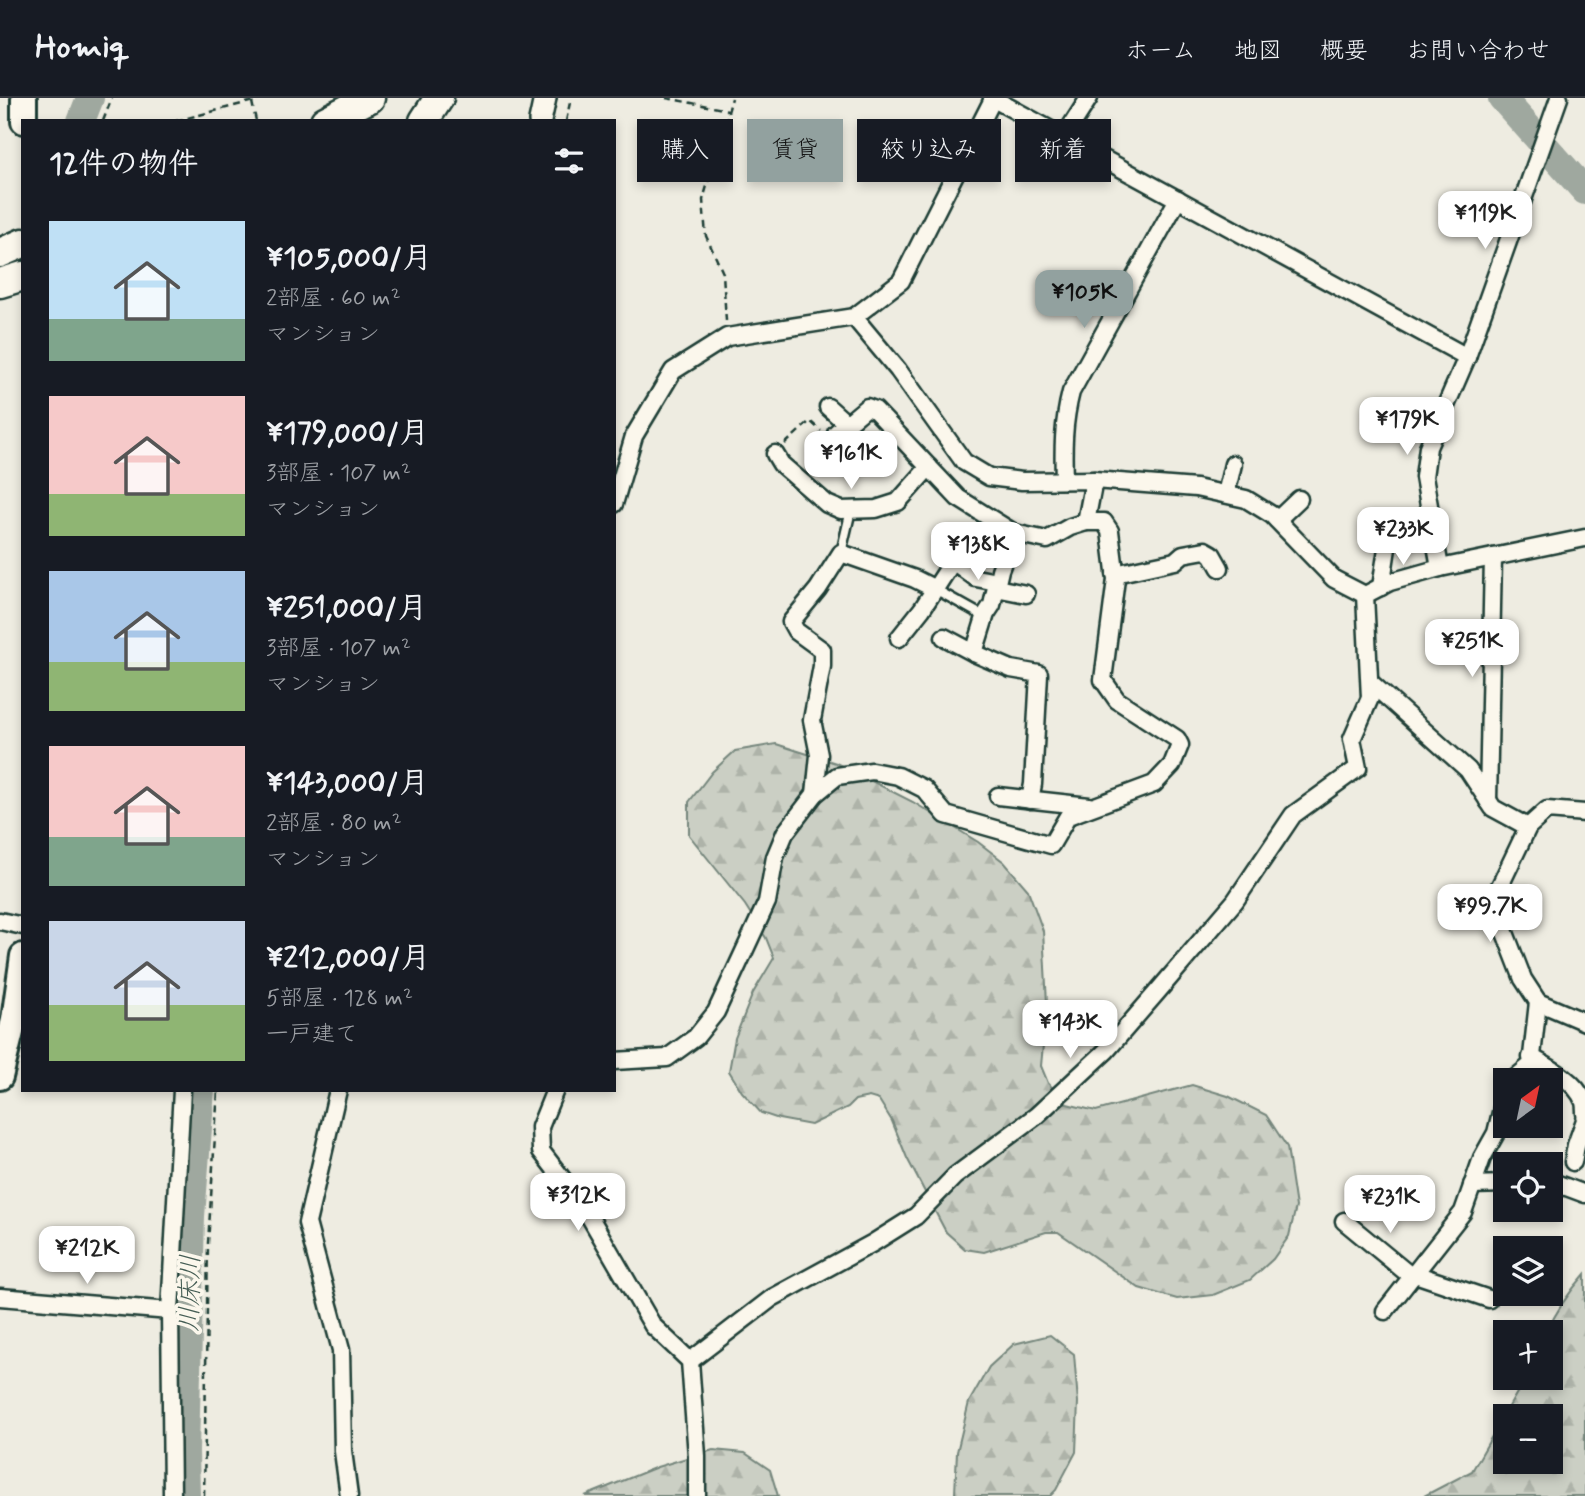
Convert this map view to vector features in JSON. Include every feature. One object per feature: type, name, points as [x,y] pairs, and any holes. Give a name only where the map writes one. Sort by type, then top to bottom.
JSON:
[{"type":"highway","points":[[329,119],[370,98]]},
{"type":"highway","points":[[425,119],[439,98]]},
{"type":"highway","points":[[0,253],[21,244]]},
{"type":"highway","points":[[0,283],[21,277]]},
{"type":"main road","points":[[24,98],[24,119]]},
{"type":"main road","points":[[540,119],[545,98]]},
{"type":"main road","points":[[0,1077],[17,1030],[21,981]]},
{"type":"street","points":[[616,498],[635,436],[673,371],[727,337],[854,317],[901,281],[993,98],[1032,119]]},
{"type":"street","points":[[1075,119],[1089,98]]},
{"type":"street","points":[[1440,568],[1424,477],[1425,462],[1432,438],[1467,357],[1559,98]]},
{"type":"street","points":[[1111,162],[1467,357]]},
{"type":"street","points":[[1064,480],[1063,438],[1071,392],[1178,199]]},
{"type":"street","points":[[854,317],[898,370],[964,463],[989,477],[1022,481],[1094,480],[1196,488],[1246,499],[1272,515],[1334,579],[1365,595]]},
{"type":"street","points":[[616,1061],[667,1058],[696,1037],[716,1012],[767,902],[775,857],[785,833],[815,794],[837,776],[872,771],[898,776],[924,789],[946,815],[1051,845],[1068,816],[1154,784],[1172,765],[1180,745],[1177,739],[1117,700],[1103,680],[1115,574],[1110,531],[1104,522],[1086,522],[1070,527],[1047,540],[1014,533],[958,498],[875,410],[867,407],[842,428],[828,407]]},
{"type":"street","points":[[775,454],[781,464],[827,504],[841,510],[876,509],[898,502],[929,467]]},
{"type":"street","points":[[1226,494],[1233,464]]},
{"type":"street","points":[[1086,522],[1094,480]]},
{"type":"street","points":[[1277,520],[1298,499]]},
{"type":"street","points":[[974,653],[985,617],[992,606],[1000,570],[1014,533]]},
{"type":"street","points":[[1365,595],[1390,582],[1440,568],[1585,538]]},
{"type":"street","points":[[1381,587],[1388,542]]},
{"type":"street","points":[[1115,574],[1175,561],[1183,554],[1205,550],[1212,554],[1220,568]]},
{"type":"street","points":[[815,794],[819,755],[812,720],[822,666],[822,650],[796,631],[791,622],[818,589],[841,553],[915,579],[935,589]]},
{"type":"street","points":[[899,638],[935,589],[947,557],[976,578],[1027,594]]},
{"type":"street","points":[[1488,801],[1493,557]]},
{"type":"street","points":[[690,1361],[772,1298],[873,1243],[916,1216],[956,1176],[1037,1116],[1106,1051],[1235,901],[1293,815],[1358,768],[1352,739],[1370,698],[1371,683],[1365,595]]},
{"type":"street","points":[[944,638],[1011,669],[1039,674],[1030,800]]},
{"type":"street","points":[[1371,683],[1468,770],[1493,808],[1528,827]]},
{"type":"street","points":[[998,796],[1092,807]]},
{"type":"street","points":[[1585,813],[1547,810],[1528,827],[1497,892],[1497,912],[1523,979],[1538,1002],[1585,1022]]},
{"type":"street","points":[[0,921],[21,926]]},
{"type":"street","points":[[1527,1068],[1531,1065],[1538,1002]]},
{"type":"street","points":[[1531,1057],[1555,1070],[1573,1086],[1584,1101],[1585,1114]]},
{"type":"street","points":[[172,1496],[170,1311],[182,1092]]},
{"type":"street","points":[[338,1092],[307,1223],[341,1349],[343,1451],[349,1496]]},
{"type":"street","points":[[554,1092],[540,1127],[541,1152],[584,1207],[653,1326],[690,1361],[697,1496]]},
{"type":"street","points":[[1573,1162],[1585,1120]]},
{"type":"street","points":[[1385,1311],[1464,1212],[1482,1158],[1493,1138]]},
{"type":"street","points":[[1472,1185],[1493,1184]]},
{"type":"street","points":[[1563,1186],[1585,1194]]},
{"type":"street","points":[[1343,1221],[1414,1275],[1489,1299]]},
{"type":"street","points":[[0,1297],[170,1311]]},
{"type":"lane","points":[[841,553],[851,510]]},
{"type":"lane","points":[[935,589],[985,617]]},
{"type":"path","points":[[104,119],[112,98]]},
{"type":"path","points":[[184,119],[265,98]]},
{"type":"path","points":[[566,119],[571,98]]},
{"type":"path","points":[[666,98],[728,110]]},
{"type":"path","points":[[727,337],[723,273],[706,236],[703,200],[732,98]]},
{"type":"path","points":[[252,102],[256,119]]},
{"type":"path","points":[[775,454],[810,421],[827,437],[842,428]]},
{"type":"path","points":[[204,1496],[208,1243],[218,1092]]},
{"type":"green space","points":[[776,744],[836,763],[913,802],[978,842],[1004,862],[1028,890],[1043,931],[1047,1003],[1041,1066],[1048,1083],[1067,1104],[1096,1111],[1192,1085],[1228,1096],[1266,1115],[1287,1147],[1296,1207],[1289,1236],[1273,1259],[1250,1280],[1213,1295],[1177,1299],[1139,1288],[1058,1232],[1046,1232],[984,1252],[965,1249],[946,1232],[879,1100],[869,1097],[855,1100],[848,1107],[811,1125],[761,1113],[742,1092],[729,1071],[735,1038],[753,993],[774,958],[766,938],[745,905],[689,835],[689,802],[712,772],[735,751]]},
{"type":"green space","points":[[1585,1274],[1585,1496],[1424,1496],[1472,1471],[1493,1434],[1493,1474],[1563,1474],[1563,1404],[1510,1404],[1519,1390],[1563,1390],[1563,1320],[1553,1320]]},
{"type":"green space","points":[[1050,1335],[1074,1354],[1078,1402],[1076,1452],[1056,1490],[1050,1496],[958,1496],[955,1493],[957,1452],[969,1402],[989,1367],[1014,1344]]},
{"type":"green space","points":[[713,1450],[745,1453],[770,1470],[778,1496],[585,1496],[657,1467]]},
{"type":"waterway","name":"川床川","points":[[82,119],[90,98]]},
{"type":"waterway","points":[[1502,98],[1585,191]]},
{"type":"waterway","name":"川床川","points":[[186,1496],[191,1216],[201,1092]]}]
